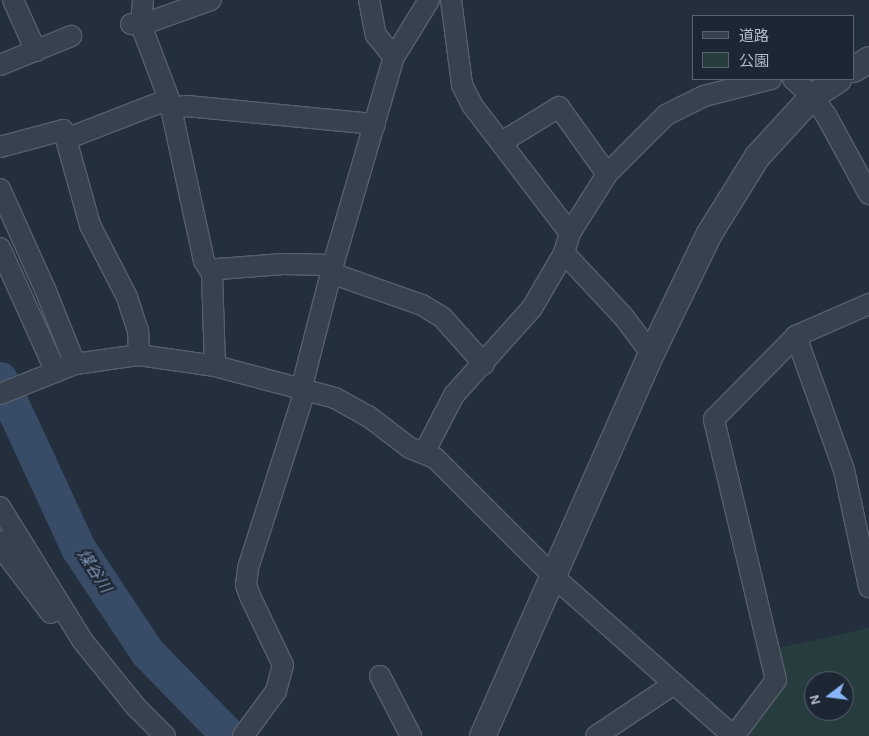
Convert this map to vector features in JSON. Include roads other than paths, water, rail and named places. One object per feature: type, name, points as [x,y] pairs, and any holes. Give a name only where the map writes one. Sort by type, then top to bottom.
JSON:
[{"type":"street","points":[[13,0],[36,51]]},
{"type":"street","points":[[143,0],[136,24],[170,104],[204,261],[212,274],[215,366]]},
{"type":"street","points":[[136,24],[211,0]]},
{"type":"street","points":[[369,0],[376,34],[394,58]]},
{"type":"street","points":[[243,736],[276,691],[283,665],[246,585],[248,568],[304,394],[302,386],[332,269],[394,58],[429,0]]},
{"type":"street","points":[[451,0],[462,85],[472,105],[570,233]]},
{"type":"street","points":[[0,65],[71,36]]},
{"type":"street","points":[[854,68],[869,59]]},
{"type":"street","points":[[424,453],[454,396],[532,308],[564,253],[570,233],[607,174],[648,131],[677,108],[704,96],[767,80]]},
{"type":"street","points":[[794,80],[812,96],[840,139],[869,194]]},
{"type":"street","points":[[482,736],[554,577],[651,353],[726,203],[757,156],[812,96],[836,80]]},
{"type":"street","points":[[66,139],[170,104],[375,124]]},
{"type":"street","points":[[502,142],[559,108],[607,174]]},
{"type":"street","points":[[0,147],[63,130],[90,224],[127,297],[138,331],[139,355]]},
{"type":"street","points":[[0,189],[45,289],[75,364]]},
{"type":"street","points":[[0,248],[49,374]]},
{"type":"street","points":[[564,253],[623,316],[651,353]]},
{"type":"street","points":[[212,274],[219,269],[283,264],[332,269],[436,313],[484,364]]},
{"type":"street","points":[[0,394],[75,364],[139,355],[215,366],[302,386],[344,402],[368,416],[410,448],[435,458],[554,577],[734,736],[776,680],[714,419],[796,336],[869,304]]},
{"type":"street","points":[[796,336],[844,470],[869,587]]},
{"type":"street","points":[[0,507],[82,640],[136,707],[165,736]]},
{"type":"street","points":[[2,552],[56,620],[65,614]]},
{"type":"street","points":[[380,676],[411,736]]},
{"type":"street","points":[[596,736],[674,684]]},
{"type":"waterway","name":"煤谷川","points":[[0,379],[78,548],[147,652],[229,736]]}]
